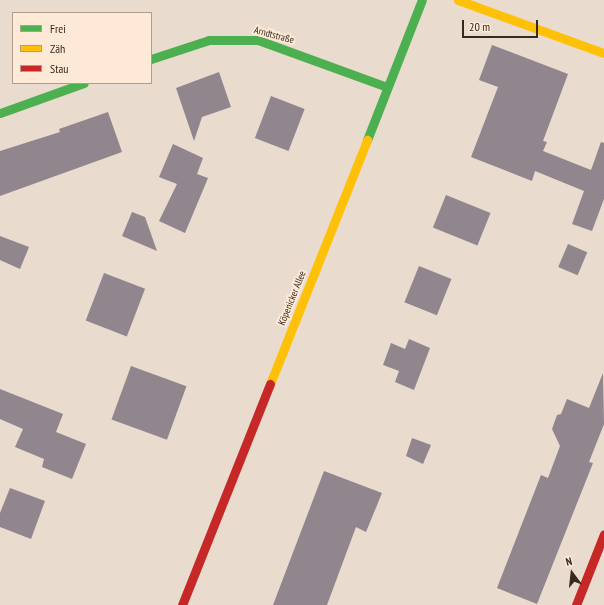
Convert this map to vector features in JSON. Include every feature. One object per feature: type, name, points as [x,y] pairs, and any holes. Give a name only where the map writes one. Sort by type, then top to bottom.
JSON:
[{"type":"street","name":"Köpenicker Allee","points":[[182,605],[422,0]]},
{"type":"street","points":[[458,0],[604,53]]},
{"type":"street","name":"Arndtstraße","points":[[152,59],[209,40],[236,38],[258,40],[387,87]]},
{"type":"street","points":[[0,113],[81,84]]},
{"type":"street","points":[[576,605],[604,534]]},
{"type":"building","points":[[492,45],[568,74],[543,141],[547,142],[543,151],[591,170],[601,142],[604,143],[604,199],[592,231],[572,224],[584,191],[535,171],[532,181],[471,157],[498,87],[479,80]]},
{"type":"building","points":[[219,72],[231,107],[202,117],[194,141],[176,88]]},
{"type":"building","points":[[271,96],[305,109],[288,151],[255,138]]},
{"type":"building","points":[[108,112],[122,152],[0,196],[0,151],[60,132],[59,129]]},
{"type":"building","points":[[173,144],[203,158],[197,174],[208,178],[185,233],[159,221],[177,184],[159,177]]},
{"type":"building","points":[[446,195],[491,213],[477,245],[433,227]]},
{"type":"building","points":[[132,212],[145,217],[157,251],[122,236]]},
{"type":"building","points":[[0,236],[29,247],[20,269],[0,260]]},
{"type":"building","points":[[568,244],[587,252],[578,275],[558,267]]},
{"type":"building","points":[[419,266],[451,279],[437,315],[404,302]]},
{"type":"building","points":[[104,273],[145,289],[127,336],[86,321]]},
{"type":"building","points":[[409,339],[430,348],[414,390],[395,382],[399,371],[383,365],[391,343],[405,349]]},
{"type":"building","points":[[131,366],[186,386],[167,440],[112,420]]},
{"type":"building","points":[[603,373],[604,424],[589,462],[593,463],[537,604],[497,588],[541,475],[548,478],[560,446],[552,429],[557,415],[561,414],[567,399],[589,408]]},
{"type":"building","points":[[0,389],[63,414],[56,432],[86,444],[72,479],[42,467],[44,459],[15,447],[23,429],[0,419]]},
{"type":"building","points":[[412,438],[431,445],[423,464],[406,456]]},
{"type":"building","points":[[324,471],[382,493],[366,532],[356,527],[327,605],[273,605]]},
{"type":"building","points":[[10,488],[45,501],[31,539],[0,527],[0,513]]},
{"type":"traffic: fast","points":[[367,140],[422,0]]},
{"type":"traffic: fast","points":[[152,59],[209,40],[258,40],[387,87]]},
{"type":"traffic: fast","points":[[0,113],[81,84]]},
{"type":"traffic: slow","points":[[458,0],[604,53]]},
{"type":"traffic: slow","points":[[270,384],[367,140]]},
{"type":"traffic: jam","points":[[182,605],[270,384]]},
{"type":"traffic: jam","points":[[576,605],[604,534]]}]
